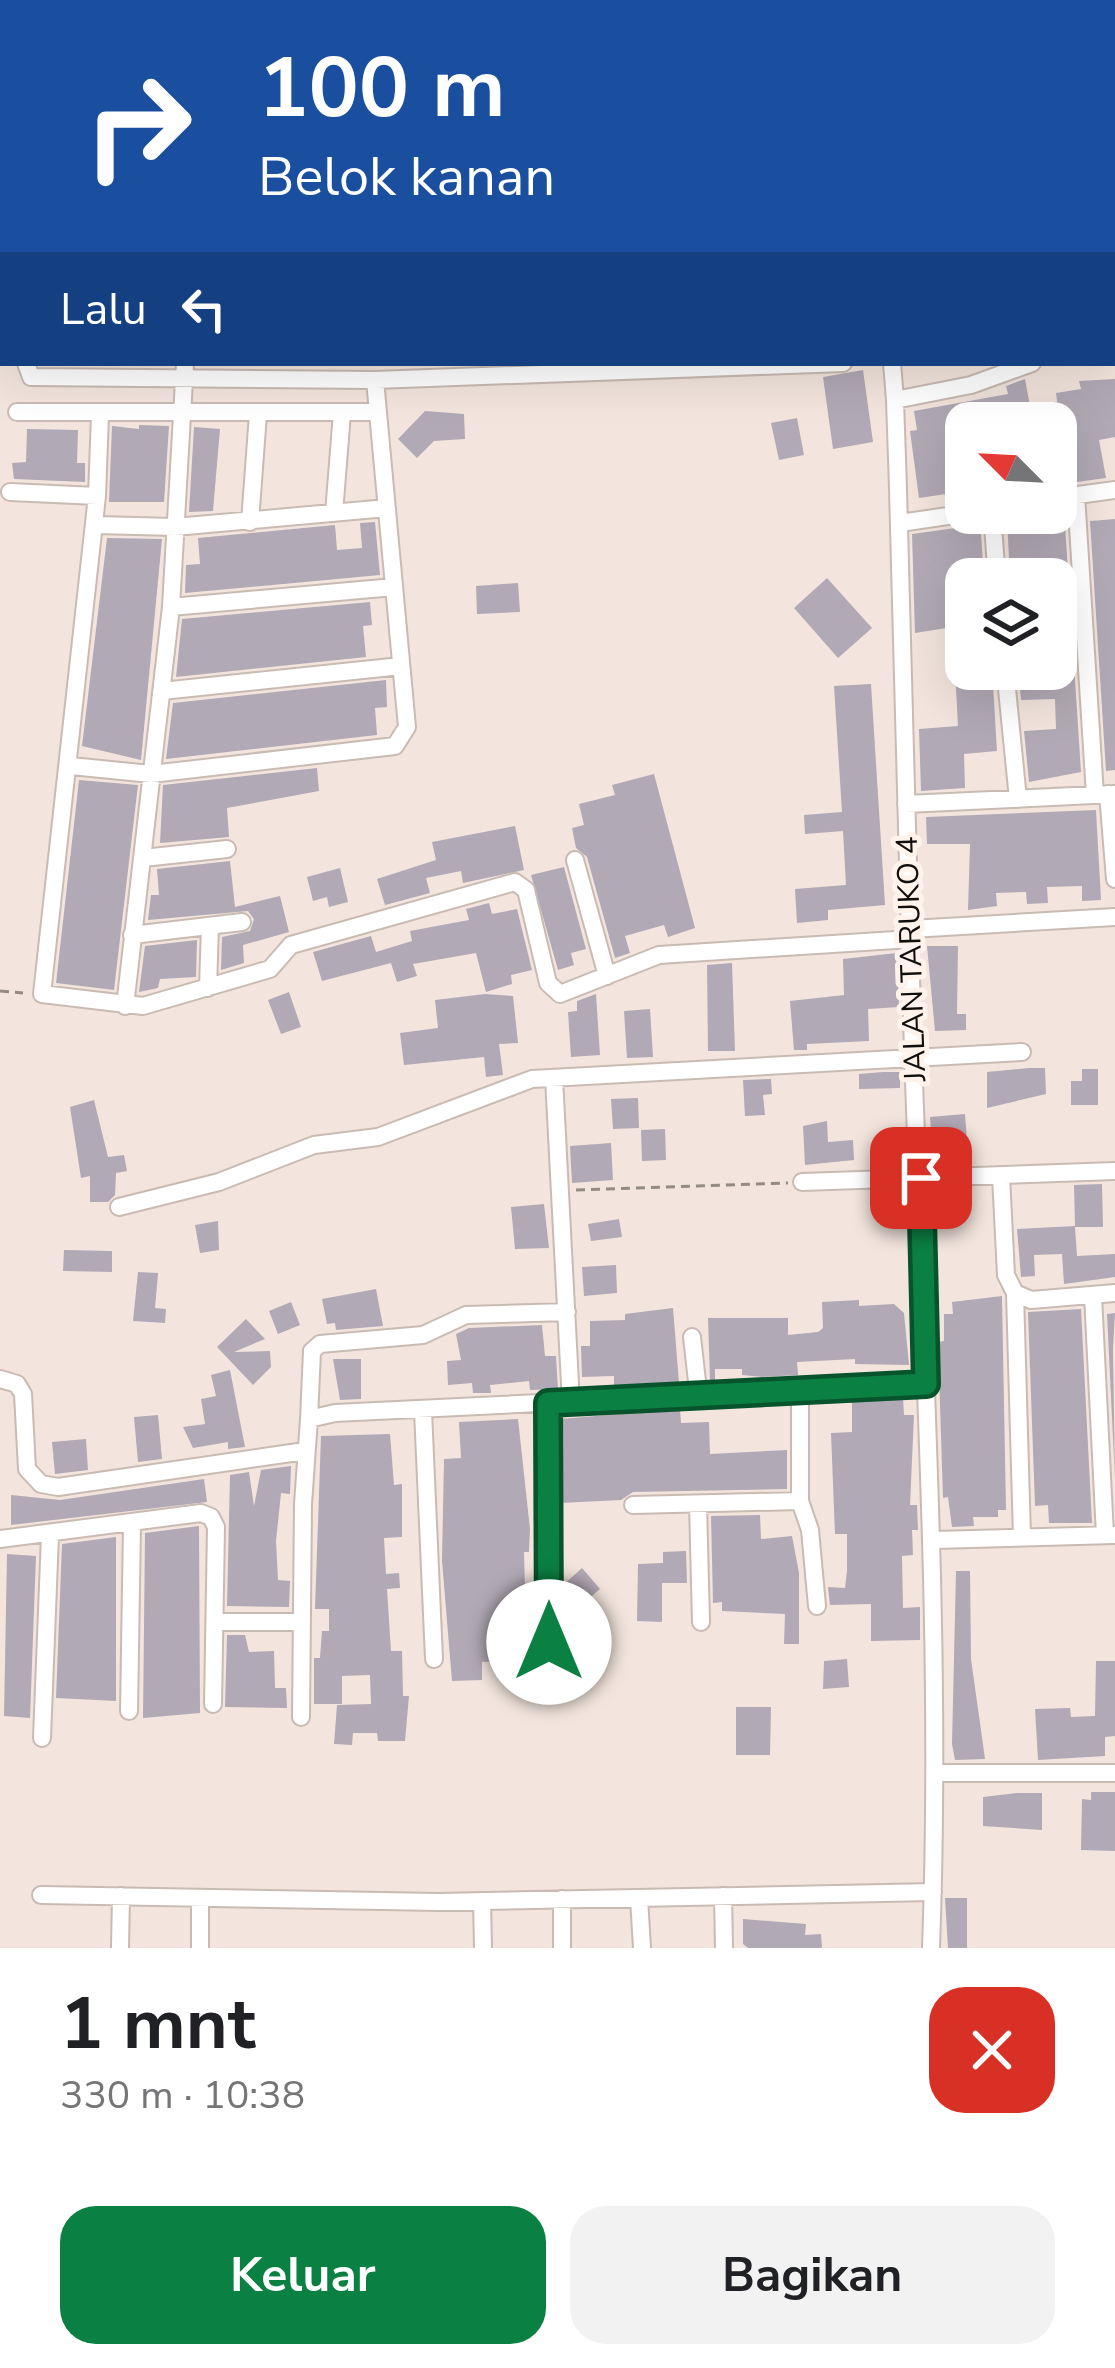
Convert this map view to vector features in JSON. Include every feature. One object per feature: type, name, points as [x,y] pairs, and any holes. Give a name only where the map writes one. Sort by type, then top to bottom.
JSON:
[{"type":"street","points":[[27,366],[32,377],[185,371],[375,380],[532,369],[688,366]]},
{"type":"street","name":"JALAN TARUKO 4","points":[[892,366],[913,1054],[935,1540],[938,1773],[931,1948]]},
{"type":"street","points":[[895,400],[971,385],[1024,366]]},
{"type":"street","points":[[124,1006],[172,607],[185,371]]},
{"type":"street","points":[[71,766],[151,774],[395,746],[406,727],[375,380]]},
{"type":"street","points":[[17,412],[378,412]]},
{"type":"street","points":[[334,513],[342,413]]},
{"type":"street","points":[[250,522],[258,414]]},
{"type":"street","points":[[100,415],[96,525],[42,994],[124,1006],[208,988],[270,969],[291,945],[515,882],[526,890],[552,991],[564,994],[658,955],[1115,917]]},
{"type":"street","points":[[1077,495],[1115,490]]},
{"type":"street","points":[[10,492],[97,496]]},
{"type":"street","points":[[1077,505],[1115,879]]},
{"type":"street","points":[[96,525],[175,527],[387,508]]},
{"type":"street","points":[[899,523],[945,516]]},
{"type":"street","points":[[172,607],[394,587]]},
{"type":"street","points":[[162,692],[401,666]]},
{"type":"street","points":[[1007,690],[1018,799]]},
{"type":"street","points":[[906,804],[1106,794]]},
{"type":"street","points":[[143,858],[227,850]]},
{"type":"street","points":[[574,860],[607,976]]},
{"type":"street","points":[[132,935],[242,922]]},
{"type":"street","points":[[208,988],[210,926]]},
{"type":"street","points":[[119,1207],[219,1182],[314,1144],[378,1137],[499,1088],[554,1078],[913,1054],[1022,1052]]},
{"type":"street","points":[[554,1078],[571,1403]]},
{"type":"street","points":[[802,1182],[1115,1172]]},
{"type":"street","points":[[1001,1176],[1006,1275],[1015,1293],[1022,1537]]},
{"type":"street","points":[[1015,1293],[1031,1300],[1115,1293]]},
{"type":"street","points":[[935,1540],[1110,1535],[1093,1296]]},
{"type":"street","points":[[302,1718],[304,1451],[312,1357],[320,1344],[423,1335],[466,1315],[567,1312]]},
{"type":"street","points":[[692,1337],[699,1400]]},
{"type":"street","points":[[0,1379],[17,1384],[23,1394],[27,1469],[41,1484],[97,1482],[304,1451]]},
{"type":"street","points":[[309,1419],[926,1384]]},
{"type":"street","points":[[800,1391],[800,1501],[810,1530],[817,1606]]},
{"type":"street","points":[[548,1403],[549,1642]]},
{"type":"street","points":[[424,1411],[434,1659]]},
{"type":"street","points":[[633,1505],[800,1501]]},
{"type":"street","points":[[698,1504],[701,1622]]},
{"type":"street","points":[[0,1539],[201,1513],[211,1517],[216,1527],[213,1704]]},
{"type":"street","points":[[129,1711],[132,1525]]},
{"type":"street","points":[[42,1738],[50,1535]]},
{"type":"street","points":[[215,1622],[301,1622]]},
{"type":"street","points":[[938,1773],[1023,1777],[1115,1773]]},
{"type":"street","points":[[40,1895],[482,1901],[933,1892]]},
{"type":"street","points":[[120,1948],[122,1896]]},
{"type":"street","points":[[723,1896],[724,1948]]},
{"type":"street","points":[[200,1898],[200,1948]]},
{"type":"street","points":[[639,1898],[641,1948]]},
{"type":"street","points":[[562,1899],[562,1948]]},
{"type":"street","points":[[482,1901],[483,1948]]},
{"type":"path","points":[[0,991],[42,994]]},
{"type":"path","points":[[562,1191],[802,1182]]},
{"type":"building","points":[[863,370],[873,442],[833,449],[823,377]]},
{"type":"building","points":[[1025,379],[1029,402],[964,402],[1008,394],[1006,386]]},
{"type":"building","points":[[1115,379],[1115,437],[1099,440],[1106,478],[1077,482],[1077,402],[1057,402],[1056,393],[1081,389],[1079,381]]},
{"type":"building","points":[[945,405],[945,494],[919,498],[910,431],[917,430],[914,411]]},
{"type":"building","points":[[425,411],[464,414],[465,439],[434,441],[417,458],[398,439]]},
{"type":"building","points":[[797,418],[804,455],[779,460],[771,423]]},
{"type":"building","points":[[139,425],[169,426],[164,502],[109,502],[112,426],[139,429]]},
{"type":"building","points":[[194,427],[220,429],[213,511],[189,512]]},
{"type":"building","points":[[27,429],[78,430],[77,463],[85,463],[85,482],[14,479],[12,463],[26,462]]},
{"type":"building","points":[[1115,519],[1115,770],[1106,771],[1090,521]]},
{"type":"building","points":[[375,522],[380,575],[185,593],[186,565],[200,564],[198,538],[335,525],[337,550],[362,548],[360,523]]},
{"type":"building","points":[[945,529],[945,534],[981,534],[983,558],[945,558],[945,628],[915,633],[912,534]]},
{"type":"building","points":[[1008,534],[1066,534],[1067,558],[1009,558]]},
{"type":"building","points":[[107,538],[162,539],[141,760],[82,746]]},
{"type":"building","points":[[827,578],[872,628],[838,658],[794,608]]},
{"type":"building","points":[[518,583],[520,612],[477,614],[476,586]]},
{"type":"building","points":[[370,602],[372,625],[363,626],[366,657],[176,677],[182,619]]},
{"type":"building","points":[[386,680],[387,707],[375,708],[377,735],[166,759],[173,703]]},
{"type":"building","points":[[871,684],[885,905],[828,910],[828,920],[797,923],[795,889],[846,885],[843,831],[805,834],[804,815],[842,812],[834,686]]},
{"type":"building","points":[[956,690],[993,690],[997,751],[964,754],[965,788],[921,791],[919,729],[958,726]]},
{"type":"building","points":[[1020,690],[1076,690],[1081,772],[1029,782],[1024,731],[1056,729],[1055,699],[1021,700]]},
{"type":"building","points":[[317,768],[319,791],[227,808],[229,837],[160,843],[163,785]]},
{"type":"building","points":[[654,774],[695,928],[668,937],[664,925],[625,936],[630,953],[615,958],[587,857],[576,848],[572,828],[584,825],[579,804],[615,795],[612,785]]},
{"type":"building","points":[[79,780],[138,785],[114,990],[56,983]]},
{"type":"building","points":[[1096,810],[1101,900],[1082,901],[1082,886],[1047,887],[1048,903],[1027,904],[1026,892],[996,893],[997,906],[968,910],[970,844],[927,844],[926,817]]},
{"type":"building","points":[[515,826],[524,870],[463,883],[461,871],[426,878],[430,893],[385,905],[377,879],[436,860],[432,842]]},
{"type":"building","points":[[230,861],[235,907],[280,896],[289,932],[243,945],[244,963],[221,970],[222,937],[250,931],[254,919],[248,911],[148,920],[151,895],[159,895],[157,869]]},
{"type":"building","points":[[564,867],[586,949],[571,953],[574,965],[558,970],[531,875]]},
{"type":"building","points":[[340,868],[348,902],[329,907],[327,897],[313,901],[307,877]]},
{"type":"building","points":[[489,903],[492,914],[517,909],[532,970],[511,975],[512,984],[486,992],[476,953],[413,964],[417,976],[397,982],[391,963],[322,981],[313,952],[371,936],[376,952],[412,941],[410,931],[469,920],[466,909]]},
{"type":"building","points":[[197,940],[196,977],[160,979],[158,988],[139,992],[145,946]]},
{"type":"building","points":[[927,946],[958,946],[957,1014],[966,1014],[966,1030],[935,1031]]},
{"type":"building","points":[[897,953],[899,1007],[868,1009],[869,1041],[807,1044],[807,1050],[794,1050],[790,1001],[844,995],[843,959]]},
{"type":"building","points":[[732,963],[735,1051],[708,1051],[707,965]]},
{"type":"building","points":[[289,992],[301,1027],[281,1034],[268,1000]]},
{"type":"building","points":[[596,994],[600,1055],[571,1057],[568,1012],[577,1011],[577,1001]]},
{"type":"building","points":[[513,996],[518,1043],[499,1044],[503,1075],[486,1077],[484,1057],[404,1065],[400,1033],[438,1028],[435,1000]]},
{"type":"building","points":[[650,1009],[653,1057],[627,1058],[624,1011]]},
{"type":"building","points":[[1045,1068],[1046,1094],[987,1108],[987,1072]]},
{"type":"building","points":[[1082,1069],[1098,1069],[1098,1105],[1071,1105],[1071,1081],[1082,1081]]},
{"type":"building","points":[[900,1072],[900,1088],[859,1089],[859,1074]]},
{"type":"building","points":[[771,1079],[772,1094],[763,1095],[765,1115],[745,1116],[743,1080]]},
{"type":"building","points":[[638,1098],[639,1128],[613,1129],[611,1099]]},
{"type":"building","points":[[94,1100],[108,1157],[124,1155],[127,1171],[116,1173],[115,1195],[108,1202],[90,1202],[90,1176],[81,1178],[70,1107]]},
{"type":"building","points":[[965,1114],[968,1154],[963,1154],[963,1164],[946,1164],[945,1155],[933,1156],[930,1117]]},
{"type":"building","points":[[827,1121],[828,1142],[853,1140],[854,1160],[805,1165],[803,1126]]},
{"type":"building","points":[[665,1129],[666,1160],[642,1161],[641,1130]]},
{"type":"building","points":[[611,1143],[613,1180],[572,1183],[570,1146]]},
{"type":"building","points":[[1102,1184],[1103,1227],[1075,1227],[1077,1256],[1115,1254],[1115,1277],[1064,1284],[1062,1254],[1034,1255],[1035,1276],[1021,1277],[1017,1229],[1075,1226],[1074,1185]]},
{"type":"building","points":[[544,1204],[549,1248],[515,1249],[511,1207]]},
{"type":"building","points":[[619,1219],[622,1237],[591,1241],[588,1224]]},
{"type":"building","points":[[218,1221],[219,1250],[200,1253],[195,1225]]},
{"type":"building","points":[[64,1250],[112,1251],[112,1272],[63,1271]]},
{"type":"building","points":[[616,1265],[617,1293],[584,1296],[582,1267]]},
{"type":"building","points":[[138,1272],[158,1273],[155,1308],[166,1309],[165,1323],[133,1321]]},
{"type":"building","points":[[376,1289],[383,1326],[336,1330],[335,1323],[327,1324],[322,1299]]},
{"type":"building","points":[[1002,1296],[1006,1510],[998,1510],[998,1517],[973,1517],[974,1526],[952,1527],[948,1497],[943,1498],[938,1342],[944,1341],[944,1314],[953,1314],[952,1302]]},
{"type":"building","points":[[859,1300],[859,1306],[894,1304],[904,1313],[909,1365],[855,1364],[855,1359],[797,1362],[798,1375],[763,1377],[742,1375],[742,1369],[715,1369],[715,1381],[710,1381],[708,1318],[788,1318],[788,1335],[818,1332],[823,1328],[822,1302]]},
{"type":"building","points":[[291,1302],[300,1325],[278,1334],[269,1311]]},
{"type":"building","points":[[673,1308],[679,1383],[614,1387],[614,1376],[582,1377],[581,1346],[590,1346],[590,1321],[625,1320],[625,1314]]},
{"type":"building","points":[[1081,1309],[1092,1523],[1049,1523],[1048,1505],[1035,1506],[1028,1312]]},
{"type":"building","points":[[1115,1313],[1113,1349],[1115,1480],[1107,1314]]},
{"type":"building","points":[[246,1319],[265,1339],[234,1352],[270,1351],[271,1367],[253,1385],[217,1347]]},
{"type":"building","points":[[542,1325],[545,1356],[556,1356],[558,1389],[530,1390],[529,1381],[490,1385],[491,1393],[473,1393],[472,1383],[448,1385],[447,1361],[461,1360],[456,1334],[469,1328]]},
{"type":"building","points":[[333,1359],[361,1359],[361,1399],[340,1400]]},
{"type":"building","points":[[230,1370],[245,1447],[228,1449],[228,1442],[193,1448],[183,1427],[205,1424],[201,1399],[216,1396],[211,1375]]},
{"type":"building","points":[[903,1398],[904,1415],[914,1415],[910,1505],[917,1505],[918,1530],[912,1530],[913,1555],[902,1556],[903,1608],[920,1607],[920,1640],[871,1641],[871,1604],[830,1605],[828,1587],[845,1588],[847,1571],[847,1534],[835,1534],[831,1433],[852,1432],[852,1400]]},
{"type":"building","points":[[680,1409],[681,1423],[709,1422],[710,1454],[787,1450],[787,1489],[633,1492],[621,1500],[561,1503],[560,1419]]},
{"type":"building","points":[[158,1415],[162,1459],[138,1462],[134,1417]]},
{"type":"building","points":[[518,1419],[530,1529],[529,1552],[524,1552],[527,1660],[482,1662],[482,1680],[452,1681],[442,1561],[444,1459],[461,1458],[459,1422]]},
{"type":"building","points":[[390,1434],[394,1485],[402,1484],[402,1537],[384,1538],[386,1574],[399,1573],[400,1588],[387,1589],[391,1651],[402,1651],[403,1696],[409,1696],[405,1741],[378,1741],[377,1733],[353,1733],[352,1745],[334,1744],[337,1705],[371,1704],[370,1675],[342,1676],[342,1704],[314,1704],[314,1658],[320,1658],[322,1631],[329,1631],[329,1609],[315,1609],[321,1436]]},
{"type":"building","points":[[86,1439],[88,1470],[55,1474],[52,1442]]},
{"type":"building","points":[[291,1466],[290,1494],[281,1493],[276,1541],[278,1580],[290,1581],[289,1607],[227,1606],[230,1475],[249,1472],[254,1506],[261,1470]]},
{"type":"building","points":[[204,1479],[207,1502],[11,1525],[11,1495],[60,1500]]},
{"type":"building","points":[[760,1515],[761,1539],[792,1536],[799,1573],[799,1644],[784,1644],[785,1614],[722,1611],[722,1602],[713,1603],[711,1516]]},
{"type":"building","points":[[199,1526],[200,1713],[143,1718],[145,1533]]},
{"type":"building","points":[[116,1537],[116,1701],[56,1698],[62,1544]]},
{"type":"building","points":[[686,1551],[687,1583],[662,1583],[662,1622],[637,1621],[638,1564],[663,1563],[663,1552]]},
{"type":"building","points":[[7,1554],[36,1556],[30,1718],[4,1716]]},
{"type":"building","points":[[582,1568],[600,1589],[572,1613],[561,1601],[561,1587]]},
{"type":"building","points":[[956,1571],[970,1571],[971,1659],[985,1759],[955,1760],[952,1744]]},
{"type":"building","points":[[227,1635],[245,1635],[249,1652],[274,1651],[275,1688],[286,1688],[287,1708],[225,1707]]},
{"type":"building","points":[[847,1659],[849,1687],[823,1689],[824,1661]]},
{"type":"building","points":[[1096,1661],[1115,1661],[1115,1736],[1105,1737],[1105,1756],[1038,1760],[1035,1709],[1070,1708],[1071,1717],[1095,1716]]},
{"type":"building","points":[[736,1707],[771,1707],[770,1755],[736,1755]]},
{"type":"building","points":[[1091,1792],[1115,1792],[1115,1851],[1081,1850],[1082,1799],[1091,1800]]},
{"type":"building","points":[[1042,1793],[1042,1830],[983,1826],[983,1797]]},
{"type":"building","points":[[945,1898],[967,1898],[967,1948],[948,1948]]},
{"type":"building","points":[[743,1919],[806,1924],[805,1935],[821,1934],[822,1948],[748,1948],[743,1944]]},
{"type":"route","points":[[549,1642],[548,1403],[699,1400],[926,1384],[921,1178]]}]
